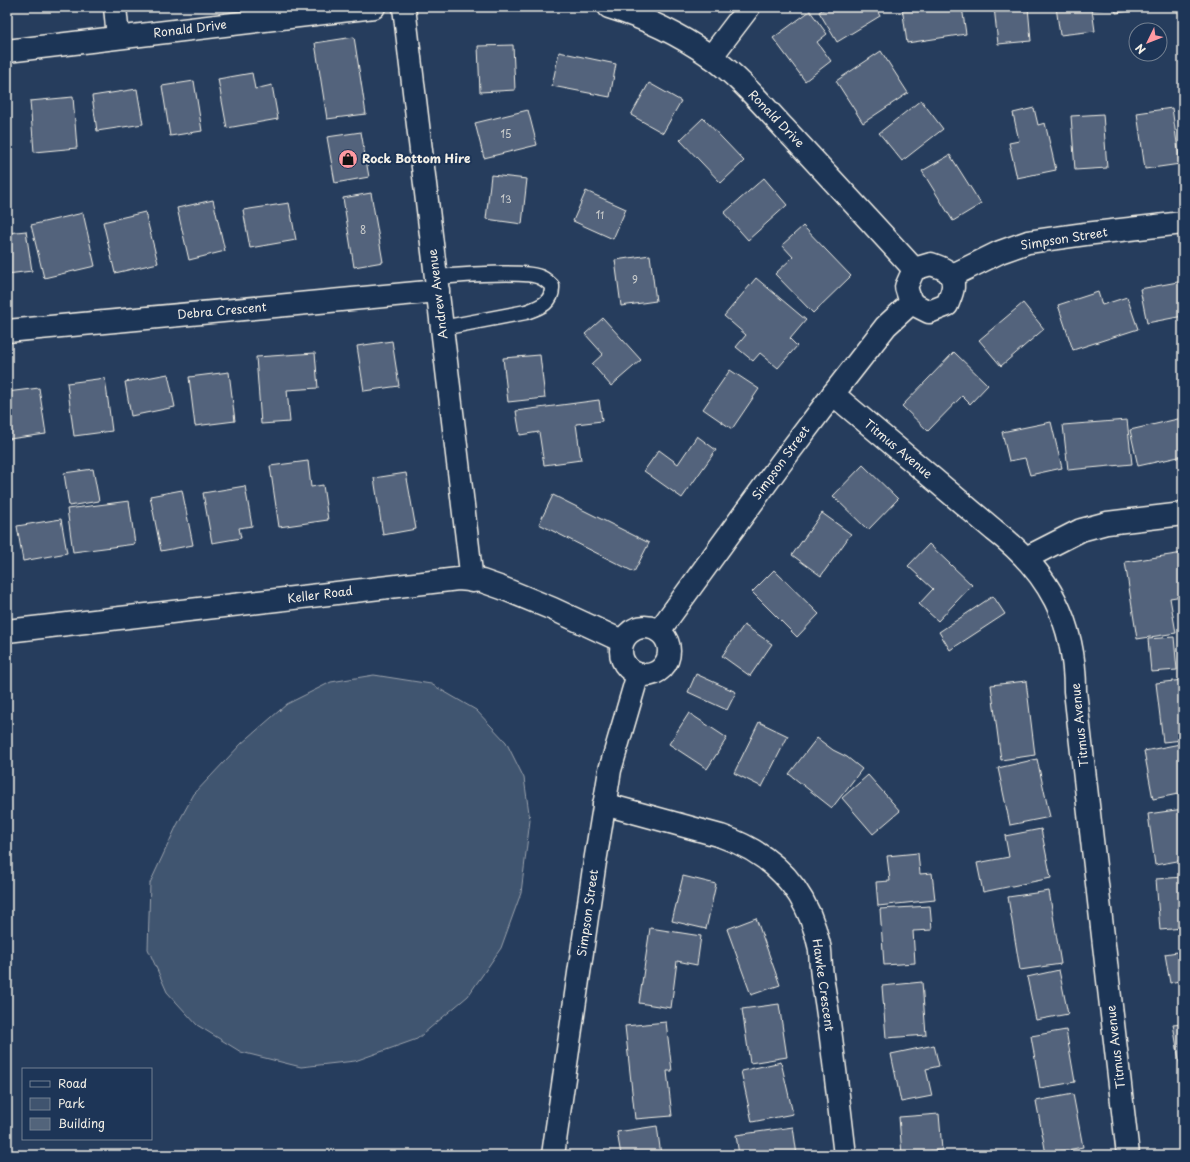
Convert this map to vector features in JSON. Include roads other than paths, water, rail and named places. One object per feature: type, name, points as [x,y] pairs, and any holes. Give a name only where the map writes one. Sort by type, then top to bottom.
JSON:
[{"type":"street","points":[[114,7],[118,37]]},
{"type":"street","name":"Ronald Drive","points":[[7,51],[374,7]]},
{"type":"street","name":"Andrew Avenue","points":[[404,7],[472,581]]},
{"type":"street","name":"Ronald Drive","points":[[610,7],[656,25],[686,40],[711,57],[734,76],[812,157],[914,269]]},
{"type":"street","points":[[711,57],[749,7]]},
{"type":"street","name":"Simpson Street","points":[[951,276],[1000,252],[1028,242],[1183,223]]},
{"type":"street","points":[[931,264],[948,271],[951,276],[954,289],[947,305],[929,312],[911,303],[906,287],[914,269],[931,264]]},
{"type":"street","name":"Debra Crescent","points":[[7,331],[437,284]]},
{"type":"street","name":"Simpson Street","points":[[659,631],[833,394],[886,326],[911,303]]},
{"type":"street","name":"Titmus Avenue","points":[[833,394],[1011,543],[1026,558],[1043,579],[1056,600],[1065,622],[1074,658],[1075,692],[1128,1155]]},
{"type":"street","points":[[1026,558],[1081,530],[1088,528],[1107,523],[1183,514]]},
{"type":"street","name":"Keller Road","points":[[7,631],[458,580],[482,581],[502,588],[553,609],[622,641]]},
{"type":"street","points":[[636,628],[653,628],[659,631],[667,641],[669,652],[666,662],[654,673],[638,674],[627,667],[623,661],[620,650],[622,641],[628,633],[636,628]]},
{"type":"street","name":"Simpson Street","points":[[553,1155],[610,770],[638,674]]},
{"type":"street","name":"Hawke Crescent","points":[[604,804],[738,842],[772,862],[793,884],[803,900],[813,922],[820,946],[821,967],[845,1155]]},
{"type":"lane","name":"Debra Crescent","points":[[437,284],[512,274],[528,274],[542,278],[552,286],[552,293],[548,301],[537,308],[526,312],[442,328]]},
{"type":"place","name":"Rock Bottom Hire","points":[[348,159]]}]
